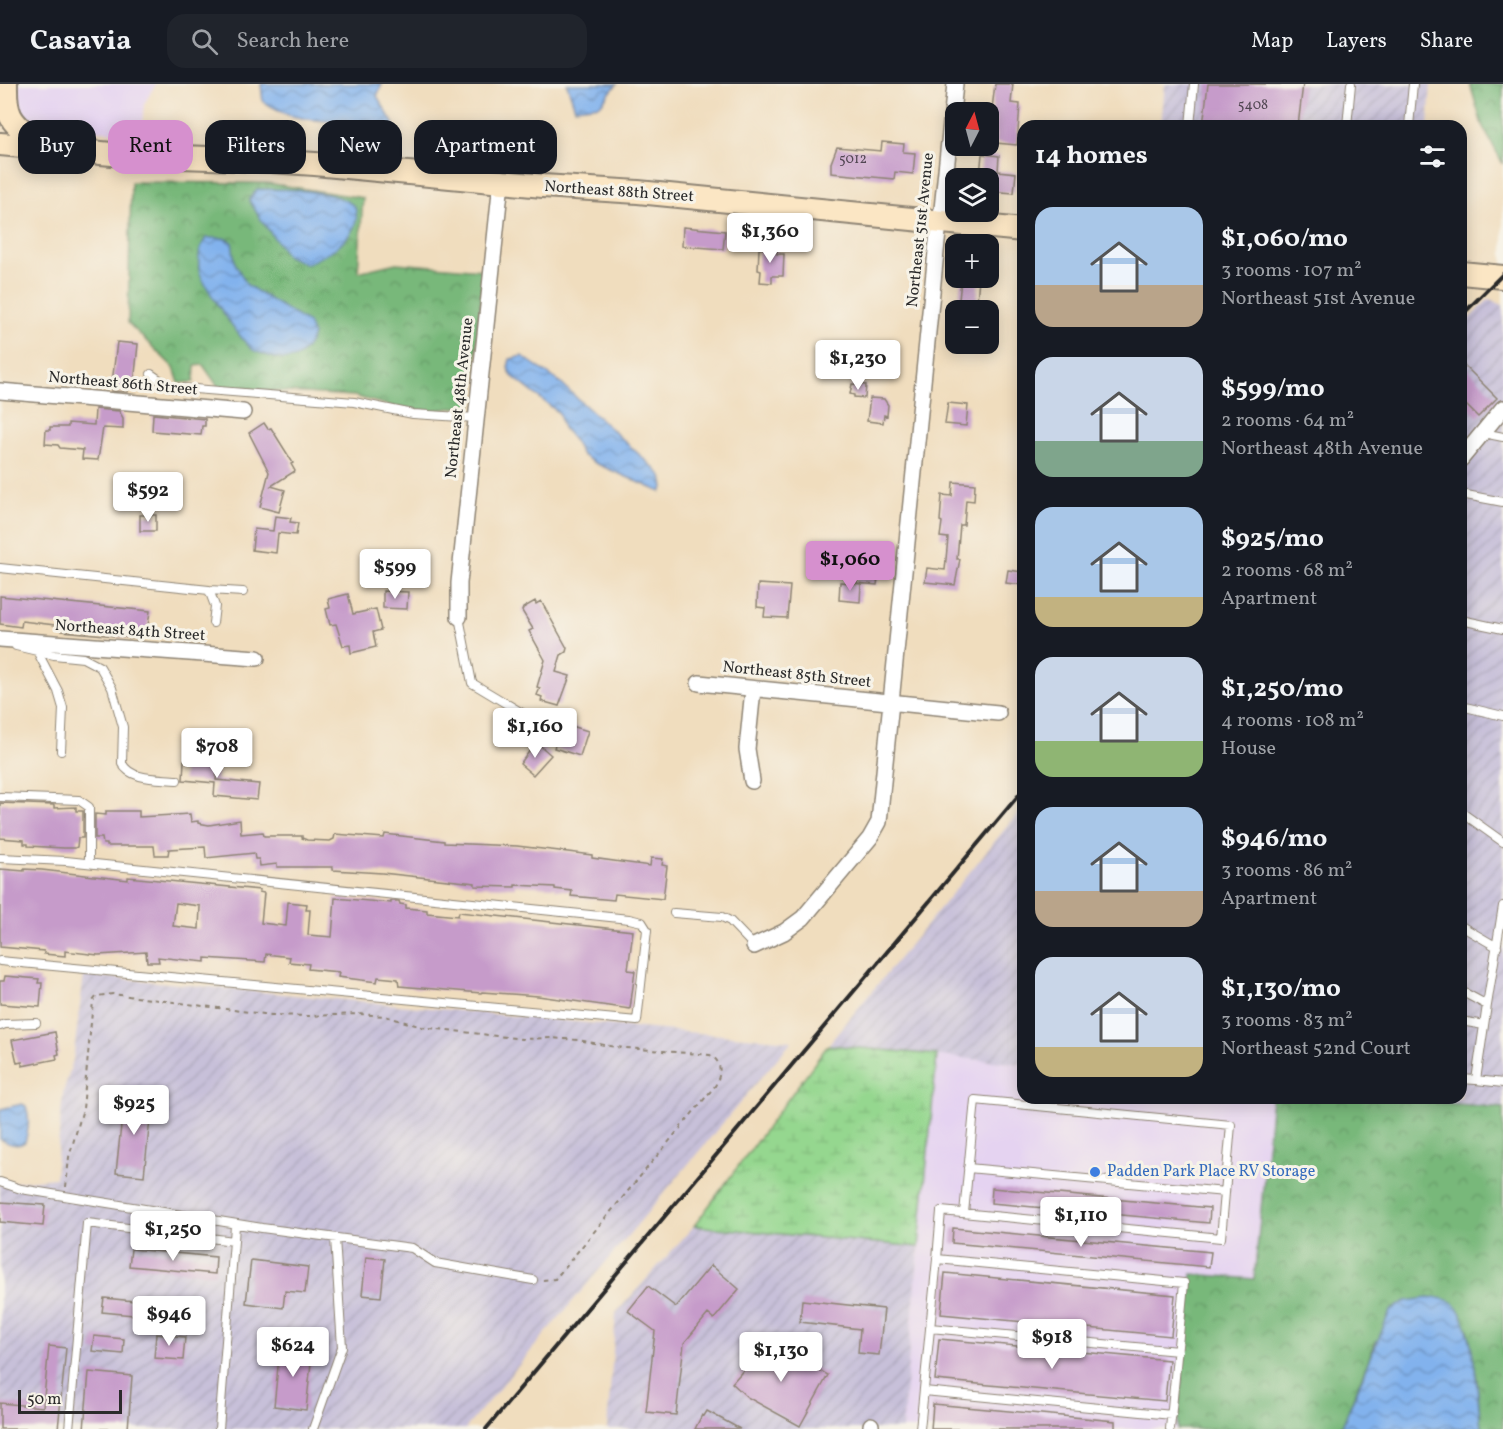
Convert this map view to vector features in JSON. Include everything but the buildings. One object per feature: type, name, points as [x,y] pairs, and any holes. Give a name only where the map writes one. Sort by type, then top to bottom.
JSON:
[{"type":"main road","points":[[6,84],[6,106],[10,118],[18,126]]},
{"type":"main road","name":"Northeast 88th Street","points":[[0,144],[18,146]]},
{"type":"main road","name":"Northeast 88th Street","points":[[96,153],[315,164],[501,182],[638,192],[1017,229]]},
{"type":"main road","points":[[1467,274],[1503,277]]},
{"type":"street","name":"Northeast 51st Avenue","points":[[754,946],[784,932],[803,918],[875,831],[880,814],[939,222],[955,84]]},
{"type":"street","name":"Northeast 48th Avenue","points":[[459,617],[459,583],[501,182]]},
{"type":"street","name":"Northeast 86th Street","points":[[0,391],[243,412]]},
{"type":"street","points":[[1467,452],[1503,408]]},
{"type":"street","name":"Northeast 84th Street","points":[[0,640],[257,658]]},
{"type":"street","name":"Northeast 85th Street","points":[[699,683],[998,713]]},
{"type":"street","points":[[752,781],[747,749],[753,688]]},
{"type":"lane","points":[[1191,120],[1194,84]]},
{"type":"lane","points":[[1348,120],[1351,84]]},
{"type":"lane","points":[[1410,120],[1413,84]]},
{"type":"lane","points":[[152,374],[170,387],[354,402],[413,414],[477,418]]},
{"type":"lane","points":[[1483,433],[1503,437]]},
{"type":"lane","points":[[1467,495],[1503,502]]},
{"type":"lane","points":[[0,568],[243,592]]},
{"type":"lane","points":[[209,590],[215,606],[213,623]]},
{"type":"lane","points":[[459,617],[472,683],[552,731]]},
{"type":"lane","points":[[1467,621],[1503,629]]},
{"type":"lane","points":[[0,640],[37,651],[83,658],[100,667],[112,688],[123,727],[122,763],[124,769],[138,775],[177,780]]},
{"type":"lane","points":[[37,651],[58,691],[63,708],[61,751]]},
{"type":"lane","points":[[1467,707],[1503,716]]},
{"type":"lane","points":[[0,797],[79,800],[88,807],[89,864]]},
{"type":"lane","points":[[1467,816],[1503,842]]},
{"type":"lane","points":[[0,858],[89,864],[629,919],[642,922],[647,930],[637,1021],[0,961]]},
{"type":"lane","points":[[1476,1080],[1503,906]]},
{"type":"lane","points":[[674,913],[722,917],[730,921],[754,946]]},
{"type":"lane","points":[[1467,930],[1497,947]]},
{"type":"lane","points":[[1467,994],[1487,1005]]},
{"type":"lane","points":[[0,1026],[36,1023]]},
{"type":"lane","points":[[1467,1023],[1484,1025]]},
{"type":"lane","points":[[1467,1079],[1503,1083]]},
{"type":"lane","points":[[920,1429],[941,1211],[1221,1238],[1231,1125],[975,1100],[964,1213]]},
{"type":"lane","points":[[968,1168],[1225,1192]]},
{"type":"lane","points":[[0,1182],[21,1189],[235,1224],[412,1248],[435,1263],[533,1280]]},
{"type":"lane","points":[[69,1429],[87,1223],[234,1241]]},
{"type":"lane","points":[[219,1429],[235,1224]]},
{"type":"lane","points":[[313,1429],[342,1347],[335,1238]]},
{"type":"lane","points":[[937,1259],[1184,1283],[1170,1429]]},
{"type":"lane","points":[[930,1328],[1178,1351]]},
{"type":"lane","points":[[924,1391],[1172,1415]]},
{"type":"path","points":[[65,1196],[69,1157],[83,1109],[93,1000],[97,996],[113,994],[142,997],[271,1015],[385,1016],[422,1027],[522,1039],[579,1040],[615,1047],[710,1055],[716,1058],[720,1067],[720,1077],[715,1086],[596,1231],[555,1279],[533,1280]]},
{"type":"shaded area","points":[[17,84],[156,84],[144,104],[142,120],[108,120],[108,132],[96,131],[96,120],[24,120],[13,92]]},
{"type":"shaded area","points":[[1165,84],[1431,84],[1428,120],[1162,120]]},
{"type":"shaded area","points":[[1489,299],[1503,305],[1503,1108],[1456,1104],[1467,1104],[1467,321]]},
{"type":"shaded area","points":[[1017,814],[1017,1063],[828,1045]]},
{"type":"shaded area","points":[[84,975],[792,1041],[465,1429],[0,1429],[0,1184],[55,1178],[63,1093],[73,1060]]},
{"type":"shaded area","name":"Padden Park Place RV Storage","points":[[937,1055],[1017,1063],[1017,1104],[1271,1104],[1254,1280],[1192,1274],[1177,1429],[902,1429]]},
{"type":"shaded area","points":[[694,1226],[919,1247],[902,1429],[607,1429],[616,1313]]},
{"type":"green space","points":[[1470,84],[1503,84],[1503,164],[1482,125]]},
{"type":"green space","points":[[131,182],[267,183],[363,198],[358,272],[396,263],[483,270],[472,405],[432,411],[401,409],[354,396],[219,388],[203,365],[195,366],[194,382],[179,383],[174,368],[128,323]]},
{"type":"green space","points":[[828,1045],[937,1055],[919,1247],[694,1226]]},
{"type":"green space","points":[[1271,1104],[1456,1104],[1503,1108],[1503,1429],[1481,1429],[1477,1380],[1468,1328],[1376,1341],[1341,1429],[1177,1429],[1192,1274],[1254,1279]]},
{"type":"water","points":[[261,84],[382,84],[377,96],[391,120],[306,119],[288,115],[263,102]]},
{"type":"water","points":[[567,84],[617,84],[600,105],[575,108]]},
{"type":"water","points":[[257,189],[309,191],[347,201],[355,207],[356,219],[353,229],[336,248],[306,264],[287,256],[260,218],[249,200]]},
{"type":"water","points":[[206,238],[224,238],[232,242],[235,263],[247,285],[308,323],[313,335],[301,354],[289,359],[275,358],[253,350],[240,335],[214,299],[201,276],[199,257]]},
{"type":"water","points":[[522,356],[557,380],[653,467],[662,476],[664,487],[661,492],[582,455],[563,428],[559,413],[512,376],[508,368],[510,359]]},
{"type":"water","points":[[22,1104],[26,1106],[28,1115],[25,1142],[19,1145],[0,1139],[0,1109]]},
{"type":"water","points":[[1435,1297],[1453,1303],[1466,1327],[1477,1381],[1481,1429],[1341,1429],[1390,1311],[1406,1301]]},
{"type":"railway","points":[[1467,310],[1503,274]]},
{"type":"railway","points":[[486,1429],[1017,797]]},
{"type":"place","name":"Padden Park Place RV Storage","points":[[1095,1172]]}]
